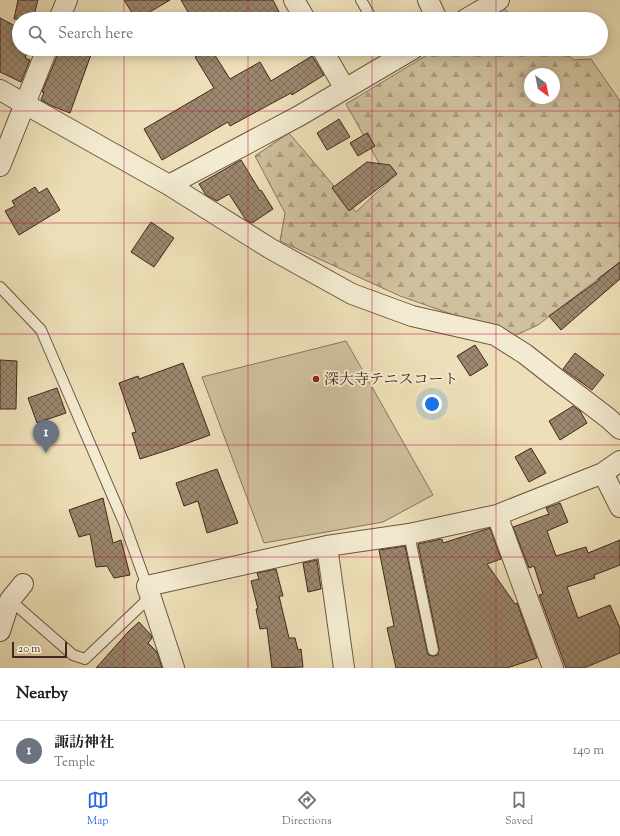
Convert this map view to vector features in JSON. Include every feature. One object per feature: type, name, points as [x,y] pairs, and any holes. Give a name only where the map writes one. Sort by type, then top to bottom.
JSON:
[{"type":"street","points":[[62,12],[67,0]]},
{"type":"street","points":[[294,0],[301,12]]},
{"type":"street","points":[[428,0],[434,12]]},
{"type":"street","points":[[478,12],[499,0]]},
{"type":"street","points":[[0,166],[44,56]]},
{"type":"street","points":[[326,56],[345,89]]},
{"type":"street","points":[[169,185],[299,116],[345,89],[388,56]]},
{"type":"street","points":[[0,90],[169,185],[270,249],[352,294],[412,316],[495,335],[536,363],[608,418],[620,429]]},
{"type":"street","points":[[174,668],[148,591],[327,546],[409,534],[497,514],[603,473],[620,461]]},
{"type":"street","points":[[603,473],[620,507]]},
{"type":"street","points":[[497,514],[552,667]]},
{"type":"street","points":[[327,546],[344,668]]},
{"type":"street","points":[[0,631],[10,600],[23,584]]},
{"type":"lane","points":[[361,0],[368,12]]},
{"type":"lane","points":[[0,287],[41,330],[125,525],[148,591],[85,659],[73,655],[10,600]]},
{"type":"lane","points":[[409,534],[433,650]]},
{"type":"green space","points":[[504,9],[508,12],[499,12]]},
{"type":"green space","points":[[425,56],[569,56],[574,60],[591,59],[620,101],[620,262],[538,325],[514,336],[400,296],[280,241],[285,213],[255,156],[289,133],[356,212],[389,181],[346,104]]},
{"type":"green space","points":[[346,341],[433,495],[383,522],[264,543],[202,377]]},
{"type":"building","points":[[18,0],[38,0],[35,12],[15,12]]},
{"type":"building","points":[[124,0],[170,0],[150,12],[132,12]]},
{"type":"building","points":[[181,0],[273,0],[279,12],[246,12],[188,12]]},
{"type":"building","points":[[0,18],[12,24],[12,56],[26,56],[25,58],[30,60],[21,82],[0,72]]},
{"type":"building","points":[[57,56],[90,56],[70,113],[41,100],[44,92],[42,92]]},
{"type":"building","points":[[215,56],[230,79],[260,62],[271,81],[312,56],[324,75],[292,95],[291,93],[230,126],[228,122],[162,160],[144,129],[214,88],[195,57]]},
{"type":"building","points":[[339,119],[350,137],[327,150],[317,133]]},
{"type":"building","points":[[367,133],[375,146],[358,156],[350,143]]},
{"type":"building","points":[[241,160],[273,209],[252,223],[246,220],[229,194],[217,201],[206,195],[199,184]]},
{"type":"building","points":[[367,162],[390,165],[397,174],[349,211],[332,188]]},
{"type":"building","points":[[35,187],[39,193],[47,188],[60,210],[19,235],[5,211],[15,206],[12,201]]},
{"type":"building","points":[[151,222],[174,238],[154,267],[131,252]]},
{"type":"building","points":[[620,262],[620,279],[561,330],[549,316],[599,280],[598,279]]},
{"type":"building","points":[[475,345],[488,365],[470,376],[457,356]]},
{"type":"building","points":[[575,353],[604,375],[592,390],[563,369]]},
{"type":"building","points":[[0,360],[17,361],[16,409],[0,409]]},
{"type":"building","points":[[183,363],[210,435],[140,459],[132,433],[136,432],[119,383],[138,376],[139,379]]},
{"type":"building","points":[[57,388],[66,413],[37,423],[28,398]]},
{"type":"building","points":[[573,406],[580,411],[587,423],[560,440],[549,421]]},
{"type":"building","points":[[531,448],[546,473],[529,482],[515,457]]},
{"type":"building","points":[[217,469],[238,523],[207,533],[198,501],[184,506],[176,483]]},
{"type":"building","points":[[103,498],[113,543],[121,540],[130,575],[114,578],[107,566],[96,567],[90,534],[79,537],[69,510]]},
{"type":"building","points":[[560,503],[568,522],[547,531],[556,556],[586,547],[588,553],[620,540],[620,565],[594,575],[595,578],[567,587],[578,618],[610,605],[620,628],[620,653],[584,668],[566,668],[539,595],[543,594],[534,566],[529,568],[513,527],[549,514],[546,508]]},
{"type":"building","points":[[490,528],[501,559],[487,564],[515,604],[517,603],[537,658],[507,668],[396,668],[387,628],[394,626],[379,550],[405,546],[428,655],[434,656],[438,655],[439,649],[418,544],[442,539],[443,543]]},
{"type":"building","points":[[317,560],[321,589],[308,592],[303,563]]},
{"type":"building","points":[[276,569],[283,596],[279,596],[289,638],[295,638],[298,650],[301,649],[303,667],[272,668],[267,628],[260,629],[256,609],[258,609],[251,581],[259,579],[257,573]]},
{"type":"building","points":[[139,622],[151,635],[152,638],[148,643],[157,652],[162,668],[96,668],[129,631]]},
{"type":"place","name":"深大寺テニスコート","points":[[316,379]]},
{"type":"place","name":"諏訪神社","points":[[46,453]]}]
